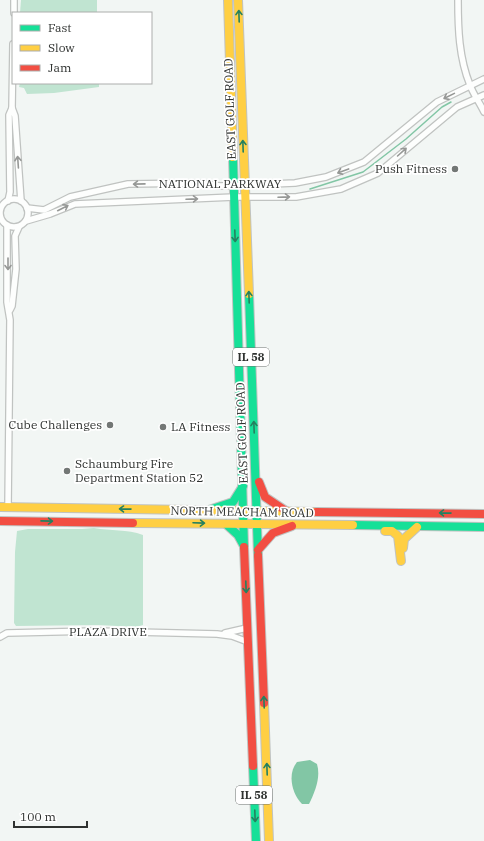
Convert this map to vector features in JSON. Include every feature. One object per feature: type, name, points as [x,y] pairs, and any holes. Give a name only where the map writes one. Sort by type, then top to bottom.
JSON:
[{"type":"main road","name":"EAST GOLF ROAD","points":[[228,0],[247,628],[256,841]]},
{"type":"main road","name":"EAST GOLF ROAD","points":[[238,0],[269,841]]},
{"type":"main road","points":[[255,466],[260,487],[265,497],[286,511]]},
{"type":"main road","points":[[209,510],[233,502],[243,486]]},
{"type":"main road","name":"NORTH MEACHAM ROAD","points":[[4,507],[484,514]]},
{"type":"main road","name":"NORTH MEACHAM ROAD","points":[[0,521],[292,526],[484,527]]},
{"type":"main road","points":[[226,524],[238,535],[245,548]]},
{"type":"main road","points":[[258,550],[273,533],[292,526]]},
{"type":"main road","points":[[339,526],[347,530],[391,531],[396,533],[400,540],[401,561],[404,539],[417,527]]},
{"type":"street","points":[[14,0],[14,12]]},
{"type":"street","points":[[458,0],[458,26],[462,60],[470,86],[484,112]]},
{"type":"street","name":"NATIONAL PARKWAY","points":[[27,208],[44,210],[70,197],[128,184],[200,183],[220,186],[295,183],[326,177],[364,162],[437,102],[484,79]]},
{"type":"street","points":[[4,507],[10,310],[12,306],[16,269],[15,236],[19,227],[26,221],[27,208],[21,201],[15,116],[12,108],[12,84]]},
{"type":"street","name":"NATIONAL PARKWAY","points":[[26,221],[50,214],[75,204],[311,195],[341,189],[378,173],[457,107],[484,95]]},
{"type":"street","points":[[8,201],[10,192],[9,115],[12,108]]},
{"type":"street","points":[[19,227],[7,225],[1,219],[1,207],[8,201],[21,201]]},
{"type":"street","points":[[7,225],[7,302],[10,310]]},
{"type":"street","name":"PLAZA DRIVE","points":[[217,634],[241,631],[247,628]]},
{"type":"street","name":"PLAZA DRIVE","points":[[0,637],[7,633],[95,631],[217,634],[232,636],[248,642]]},
{"type":"shaded area","points":[[21,0],[97,0],[97,12],[20,12]]},
{"type":"shaded area","points":[[20,84],[99,84],[99,87],[54,93],[27,94],[24,88],[19,87]]},
{"type":"shaded area","points":[[94,528],[131,532],[143,535],[143,625],[136,627],[98,625],[16,626],[14,623],[15,552],[17,531],[28,529]]},
{"type":"shaded area","points":[[310,760],[317,764],[318,779],[309,804],[302,804],[293,789],[292,772],[297,762]]},
{"type":"waterway","points":[[310,189],[363,172],[406,139],[442,107],[451,102]]},
{"type":"traffic: fast","points":[[233,157],[244,547]]},
{"type":"traffic: fast","points":[[249,294],[258,555]]},
{"type":"traffic: fast","points":[[209,510],[233,502],[243,486]]},
{"type":"traffic: fast","points":[[226,524],[238,535],[244,546]]},
{"type":"traffic: fast","points":[[353,525],[484,527]]},
{"type":"traffic: fast","points":[[253,766],[256,841]]},
{"type":"traffic: slow","points":[[228,0],[233,157]]},
{"type":"traffic: slow","points":[[238,0],[249,294]]},
{"type":"traffic: slow","points":[[0,507],[316,512]]},
{"type":"traffic: slow","points":[[133,523],[353,525]]},
{"type":"traffic: slow","points":[[403,548],[404,539],[417,527]]},
{"type":"traffic: slow","points":[[385,531],[392,531],[398,536],[401,561]]},
{"type":"traffic: slow","points":[[264,703],[269,841]]},
{"type":"traffic: jam","points":[[259,482],[265,497],[286,511]]},
{"type":"traffic: jam","points":[[316,512],[484,514]]},
{"type":"traffic: jam","points":[[0,521],[133,523]]},
{"type":"traffic: jam","points":[[258,550],[273,533],[292,526]]},
{"type":"traffic: jam","points":[[244,547],[253,766]]},
{"type":"traffic: jam","points":[[258,555],[264,703]]},
{"type":"place","name":"Push Fitness","points":[[455,169]]},
{"type":"place","name":"Cube Challenges","points":[[110,425]]},
{"type":"place","name":"LA Fitness","points":[[163,427]]},
{"type":"place","name":"Schaumburg Fire Department Station 52","points":[[67,471]]}]
